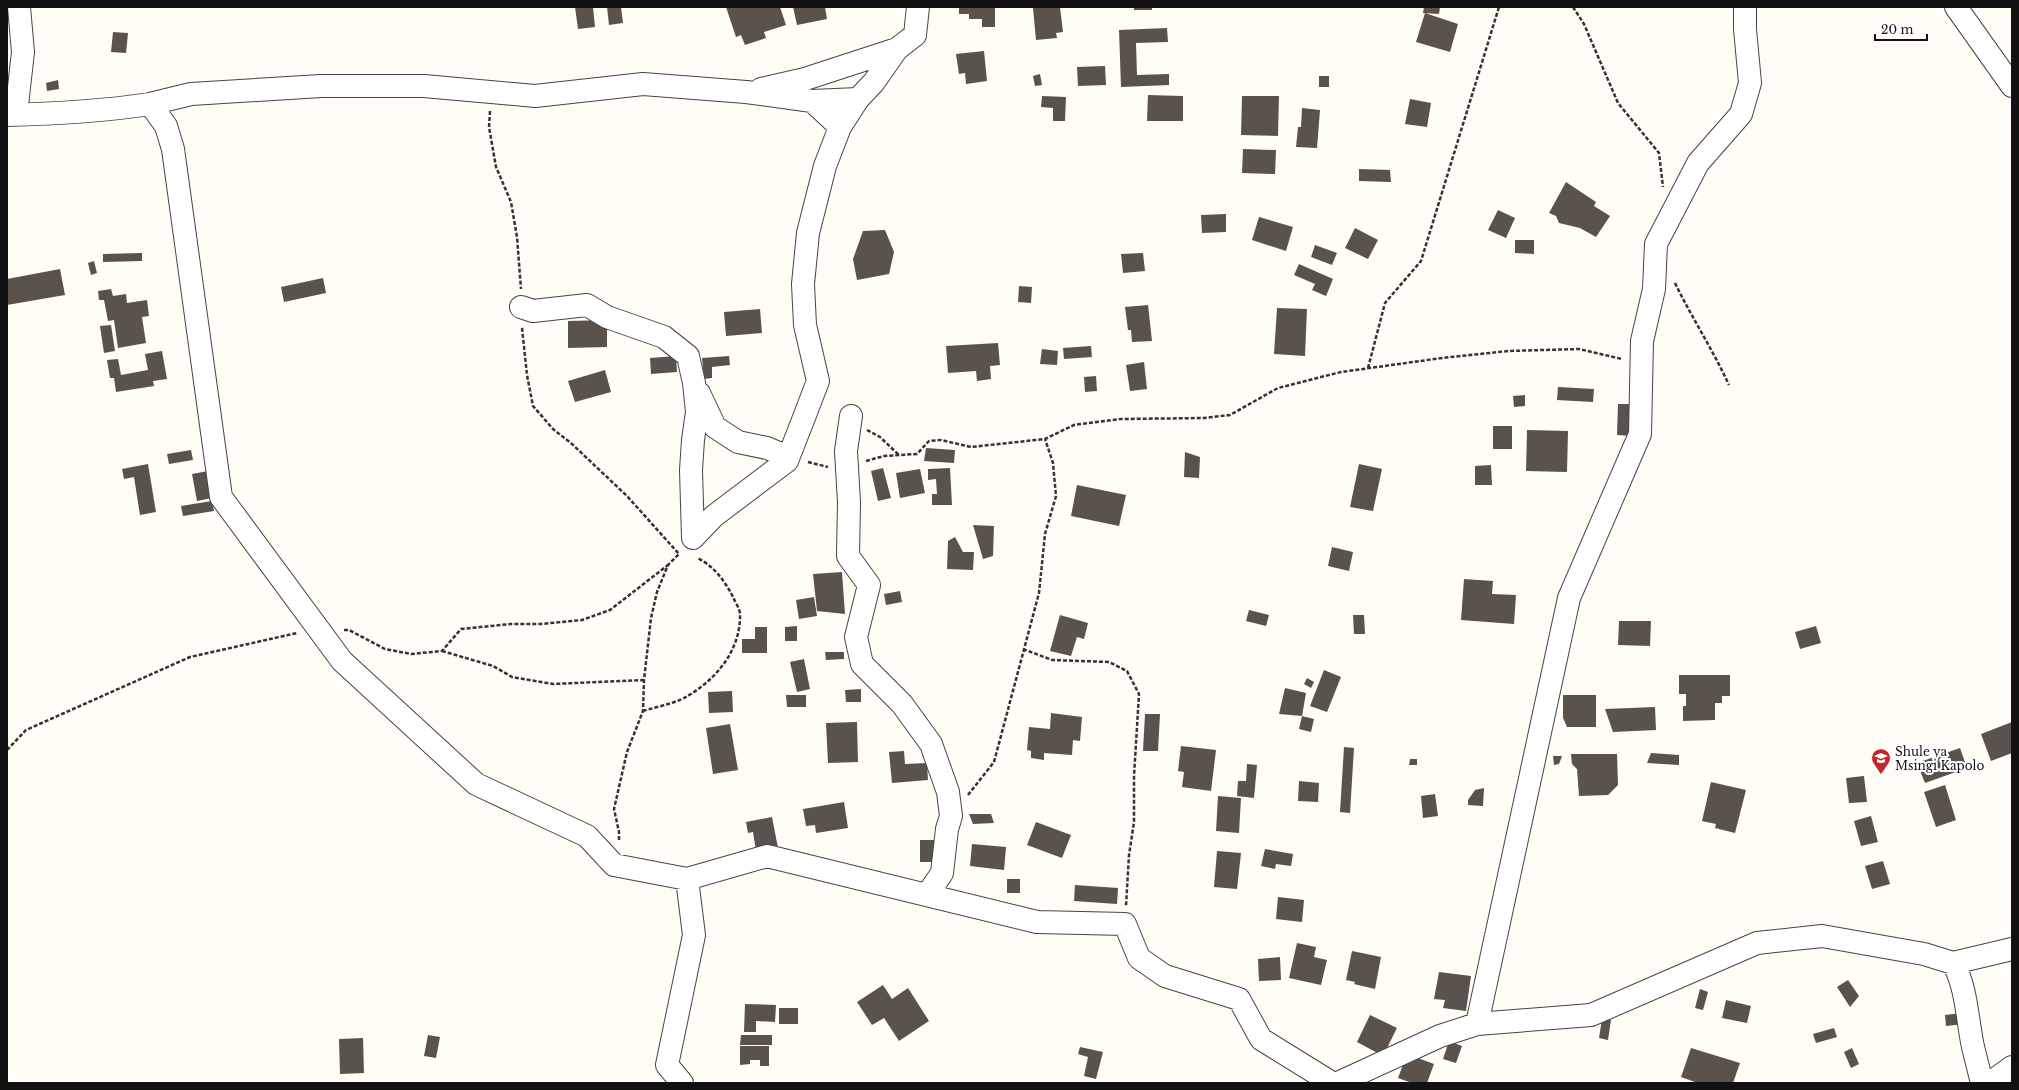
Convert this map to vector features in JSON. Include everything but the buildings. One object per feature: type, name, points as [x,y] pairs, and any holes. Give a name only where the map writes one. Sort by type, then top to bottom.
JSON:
[{"type":"street","points":[[19,7],[23,52],[11,114],[108,110],[150,104],[191,94],[320,86],[424,86],[534,96],[643,84],[746,92],[812,101],[858,99]]},
{"type":"street","points":[[746,92],[805,79],[897,49],[916,35],[918,7]]},
{"type":"street","points":[[1478,1024],[1570,598],[1640,434],[1642,341],[1654,289],[1656,244],[1698,163],[1741,114],[1750,82],[1745,29],[1745,7]]},
{"type":"street","points":[[1956,7],[2012,86]]},
{"type":"street","points":[[521,307],[533,311],[588,304],[607,317],[664,337],[688,356],[694,383],[697,412],[691,470],[693,538],[714,516],[787,461],[818,381],[805,325],[804,276],[808,233],[825,166],[840,127],[858,99],[874,82],[897,49]]},
{"type":"street","points":[[812,101],[840,127]]},
{"type":"street","points":[[150,104],[166,126],[173,149],[221,497],[342,661],[476,784],[588,836],[614,865],[687,880],[766,856],[1037,922],[1126,924],[1139,958],[1165,976],[1239,999],[1261,1038],[1332,1083]]},
{"type":"street","points":[[694,383],[715,427],[738,442],[767,448],[788,457]]},
{"type":"street","points":[[851,416],[846,451],[849,502],[848,556],[869,585],[856,637],[862,664],[902,704],[931,744],[948,792],[951,816],[947,829],[942,873],[927,896]]},
{"type":"street","points":[[682,1083],[667,1065],[694,935],[687,880]]},
{"type":"street","points":[[1338,1083],[1440,1036],[1478,1024],[1592,1015],[1757,943],[1822,936],[1924,954],[1953,962],[2012,949]]},
{"type":"street","points":[[1953,962],[1957,970],[1964,996],[1973,1047],[1982,1083]]},
{"type":"street","points":[[1990,1083],[2012,1067]]},
{"type":"path","points":[[1368,368],[1385,303],[1420,261],[1499,7]]},
{"type":"path","points":[[1573,7],[1584,24],[1618,102],[1659,153],[1663,190]]},
{"type":"path","points":[[491,92],[489,127],[496,167],[511,202],[517,237],[527,375],[533,406],[553,429],[572,444],[627,496],[679,554]]},
{"type":"path","points":[[1674,282],[1692,318],[1715,354],[1729,385]]},
{"type":"path","points":[[788,457],[836,469],[884,456],[917,454],[929,441],[941,440],[971,447],[1045,439],[1074,425],[1121,419],[1204,418],[1230,414],[1278,388],[1341,372],[1508,351],[1579,349],[1626,360],[1642,361]]},
{"type":"path","points":[[951,816],[994,762],[1039,593],[1045,534],[1056,496],[1053,463],[1045,439]]},
{"type":"path","points":[[614,865],[619,847],[619,832],[614,809],[627,752],[643,711],[644,680],[651,618],[657,592],[668,565],[679,554],[684,554]]},
{"type":"path","points":[[643,711],[683,698],[719,671],[733,652],[740,613],[730,592],[717,574],[706,562],[695,557]]},
{"type":"path","points":[[1023,649],[1052,660],[1109,662],[1127,670],[1139,694],[1134,776],[1134,822],[1129,855],[1126,924]]},
{"type":"path","points":[[442,650],[493,666],[512,677],[553,684],[644,680]]},
{"type":"place","name":"Shule ya Msingi Kapolo","points":[[1881,775]]}]
